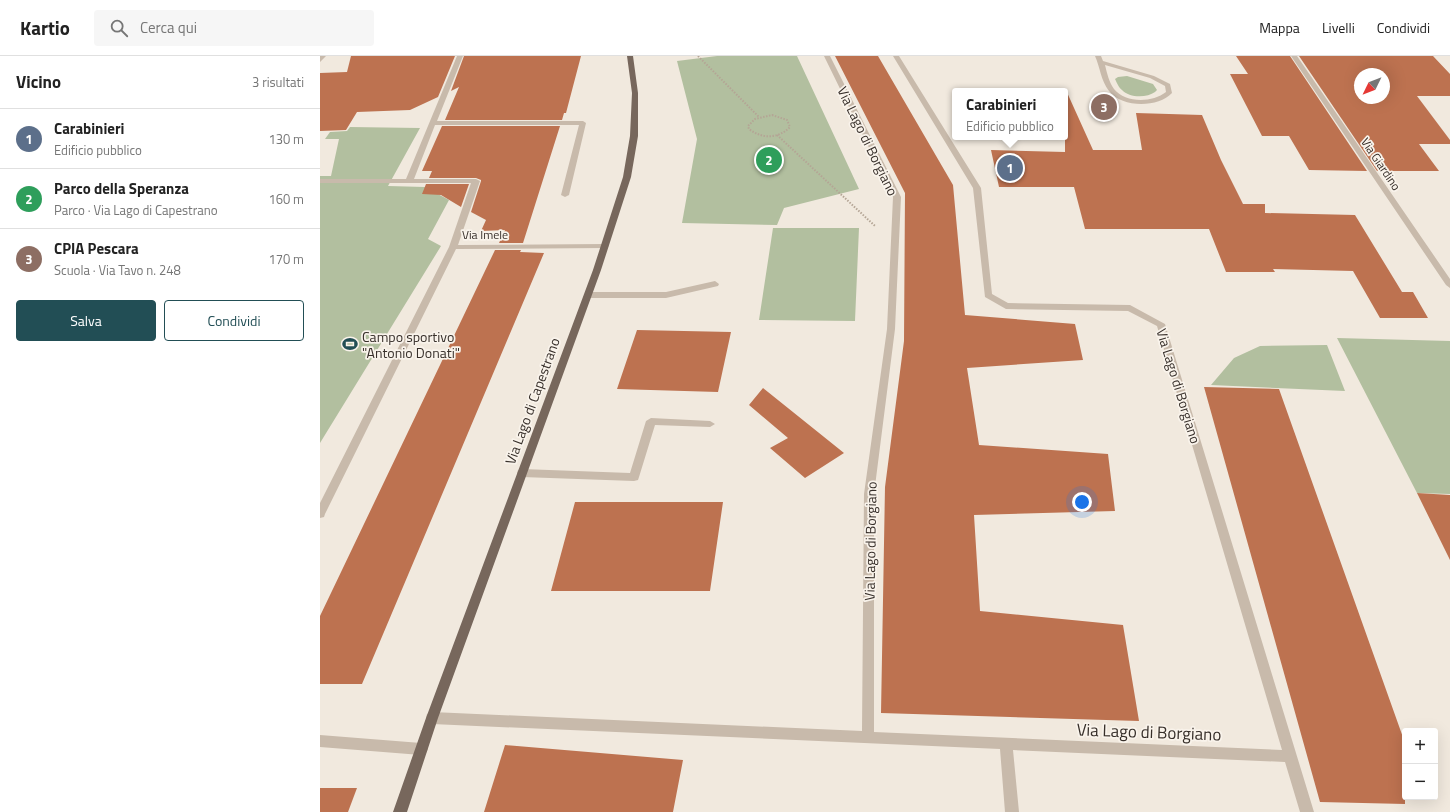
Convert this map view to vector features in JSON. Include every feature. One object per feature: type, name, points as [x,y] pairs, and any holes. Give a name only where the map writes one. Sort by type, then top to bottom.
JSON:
[{"type":"main road","name":"Via Lago di Capestrano","points":[[400,812],[432,718],[588,295],[627,177],[634,136],[635,93],[630,56]]},
{"type":"street","points":[[320,60],[323,56]]},
{"type":"street","points":[[320,181],[409,181],[460,56]]},
{"type":"street","name":"Via Lago di Borgiano","points":[[827,56],[897,197],[891,329],[869,494],[868,738],[1291,756]]},
{"type":"street","name":"Via Lago di Borgiano","points":[[896,56],[977,188],[988,295],[1006,306],[1130,308],[1161,324],[1307,812]]},
{"type":"street","name":"Via Giardino","points":[[1294,56],[1450,285]]},
{"type":"street","points":[[1100,59],[1159,79],[1168,85],[1169,93],[1162,98],[1150,101],[1135,101],[1121,97],[1110,87],[1100,59]]},
{"type":"street","points":[[433,123],[583,123],[565,195]]},
{"type":"street","name":"Via Imele","points":[[409,181],[476,182],[453,246],[605,246]]},
{"type":"street","points":[[321,511],[453,246]]},
{"type":"street","points":[[588,295],[666,295],[715,284]]},
{"type":"street","points":[[522,473],[634,477],[651,421],[710,424]]},
{"type":"street","points":[[432,718],[868,738]]},
{"type":"street","points":[[320,741],[421,750]]},
{"type":"street","points":[[1006,744],[1012,812]]},
{"type":"path","points":[[698,56],[759,117]]},
{"type":"path","points":[[772,116],[785,118],[790,127],[788,130],[778,135],[757,135],[749,130],[748,126],[759,117],[772,116]]},
{"type":"path","points":[[778,135],[839,194],[877,227],[896,227]]},
{"type":"green space","points":[[717,56],[797,56],[859,189],[784,208],[777,225],[682,223],[697,139],[677,61]]},
{"type":"green space","points":[[1127,76],[1153,84],[1157,90],[1152,94],[1143,96],[1129,95],[1121,89],[1115,79],[1118,77]]},
{"type":"green space","name":"Campo sportivo \"Antonio Donati\"","points":[[350,127],[420,128],[388,186],[425,187],[449,200],[428,239],[441,246],[320,443],[320,176],[331,176],[339,139],[325,139],[330,132],[347,131]]},
{"type":"green space","points":[[773,228],[859,228],[855,321],[759,320]]},
{"type":"green space","points":[[1337,338],[1450,341],[1450,494],[1417,493]]},
{"type":"green space","points":[[1327,345],[1345,391],[1211,385],[1234,358],[1260,346]]},
{"type":"building","points":[[351,56],[455,56],[438,97],[410,110],[357,112],[346,130],[320,131],[320,73],[347,72]]},
{"type":"building","points":[[464,56],[581,56],[566,113],[564,113],[562,120],[445,120],[459,87],[451,91]]},
{"type":"building","points":[[835,56],[878,56],[953,185],[965,315],[1075,324],[1083,360],[967,368],[979,445],[1108,454],[1115,511],[974,515],[980,611],[1123,625],[1139,721],[881,713],[885,487],[904,341],[905,193]]},
{"type":"building","points":[[1236,56],[1290,56],[1367,171],[1309,170],[1289,136],[1262,136],[1230,74],[1248,74]]},
{"type":"building","points":[[1299,56],[1433,56],[1450,74],[1450,96],[1417,96],[1450,140],[1450,144],[1419,144],[1439,171],[1377,171]]},
{"type":"building","points":[[1068,95],[1093,150],[1142,150],[1136,113],[1202,115],[1221,160],[1243,204],[1265,204],[1265,213],[1355,215],[1402,292],[1413,292],[1428,318],[1380,318],[1353,271],[1273,269],[1275,272],[1226,272],[1209,229],[1085,229],[1074,187],[999,187],[991,150],[1065,152],[1065,140],[1068,140]]},
{"type":"building","points":[[442,126],[560,126],[523,243],[499,243],[505,230],[481,231],[486,220],[471,212],[481,180],[476,178],[429,178],[432,171],[422,171]]},
{"type":"building","points":[[426,184],[469,184],[461,207],[441,195],[422,194]]},
{"type":"building","points":[[495,250],[521,250],[520,252],[544,253],[362,684],[320,684],[320,616]]},
{"type":"building","points":[[637,330],[731,332],[718,392],[617,389]]},
{"type":"building","points":[[1204,387],[1279,389],[1402,735],[1402,800],[1405,800],[1405,804],[1320,802]]},
{"type":"building","points":[[763,388],[844,453],[805,478],[770,448],[788,438],[749,405]]},
{"type":"building","points":[[1417,493],[1450,495],[1450,560]]},
{"type":"building","points":[[575,502],[723,502],[710,591],[551,591]]},
{"type":"building","points":[[505,745],[683,760],[673,812],[484,812]]},
{"type":"building","points":[[320,788],[357,788],[348,812],[320,812]]},
{"type":"place","name":"CPIA Pescara","points":[[1104,107]]},
{"type":"place","name":"Parco della Speranza","points":[[769,160]]},
{"type":"place","name":"Carabinieri","points":[[1010,168]]},
{"type":"place","name":"Campo sportivo \"Antonio Donati\"","points":[[350,344]]}]
